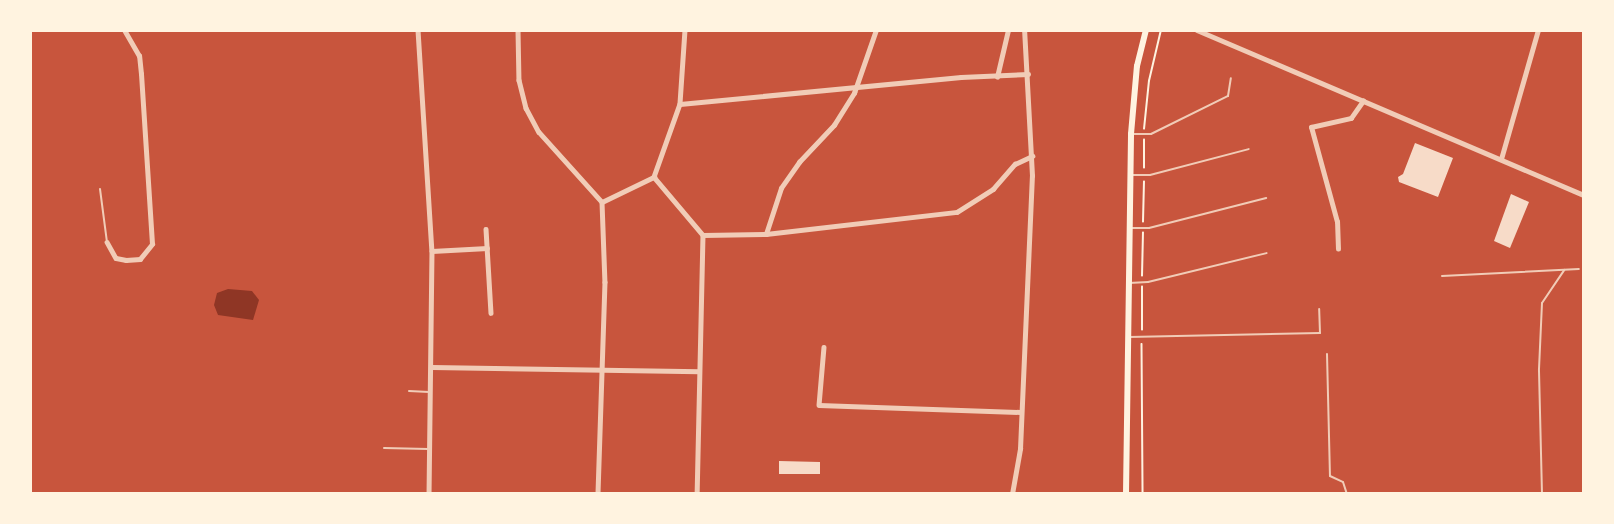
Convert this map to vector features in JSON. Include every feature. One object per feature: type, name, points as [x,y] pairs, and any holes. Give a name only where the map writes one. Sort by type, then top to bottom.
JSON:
[{"type":"main road","points":[[1126,494],[1131,134],[1137,66],[1146,30]]},
{"type":"street","points":[[107,242],[116,258],[126,260],[140,259],[152,244],[139,56],[124,30]]},
{"type":"street","points":[[418,30],[432,251],[429,494]]},
{"type":"street","points":[[518,30],[519,81],[526,108],[538,132],[602,202],[605,223],[604,370],[598,494]]},
{"type":"street","points":[[602,202],[654,177],[680,104],[685,30]]},
{"type":"street","points":[[766,234],[781,188],[799,162],[834,125],[855,88],[876,30]]},
{"type":"street","points":[[997,77],[1008,30]]},
{"type":"street","points":[[1012,494],[1019,460],[1032,156],[1024,30]]},
{"type":"street","points":[[1197,30],[1584,195]]},
{"type":"street","points":[[1501,159],[1538,30]]},
{"type":"street","points":[[680,104],[961,77],[1028,74]]},
{"type":"street","points":[[1338,249],[1337,222],[1311,128],[1351,118],[1363,101]]},
{"type":"street","points":[[703,235],[766,234],[957,212],[993,189],[1015,164],[1032,156]]},
{"type":"street","points":[[654,177],[703,235],[697,494]]},
{"type":"street","points":[[486,229],[491,314]]},
{"type":"street","points":[[432,251],[487,248]]},
{"type":"street","points":[[825,347],[819,405],[1020,412]]},
{"type":"street","points":[[432,367],[699,371]]},
{"type":"lane","points":[[1131,134],[1144,135],[1228,96],[1231,78]]},
{"type":"lane","points":[[1130,175],[1144,175],[1249,149]]},
{"type":"lane","points":[[100,189],[107,242]]},
{"type":"lane","points":[[1130,228],[1143,228],[1266,198]]},
{"type":"lane","points":[[1129,283],[1142,283],[1267,253]]},
{"type":"lane","points":[[1542,494],[1539,369],[1542,303],[1564,270]]},
{"type":"lane","points":[[1442,276],[1579,270]]},
{"type":"lane","points":[[1129,337],[1320,333],[1319,309]]},
{"type":"lane","points":[[1327,354],[1330,476],[1343,482],[1347,494]]},
{"type":"lane","points":[[409,392],[432,392]]},
{"type":"lane","points":[[384,448],[430,449]]},
{"type":"path","points":[[1143,494],[1144,135],[1149,81],[1161,30]]},
{"type":"shaded area","points":[[228,289],[252,291],[259,300],[253,320],[218,315],[214,305],[217,293]]},
{"type":"building","points":[[1415,143],[1453,158],[1438,197],[1399,182],[1398,177],[1403,174]]},
{"type":"building","points":[[1511,194],[1529,202],[1510,248],[1494,241]]},
{"type":"building","points":[[779,461],[820,462],[820,474],[779,474]]}]
